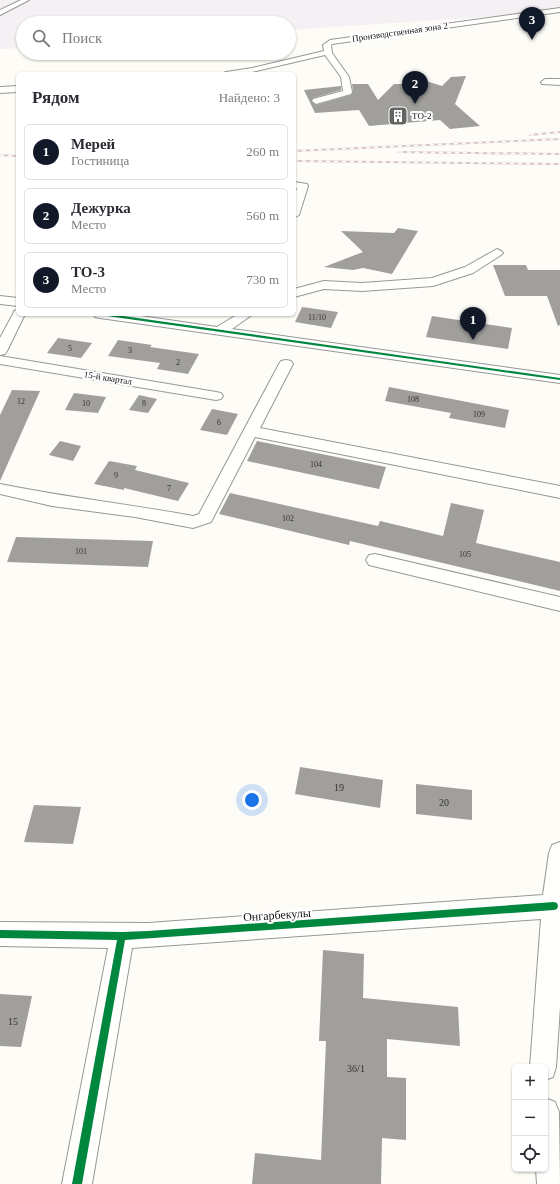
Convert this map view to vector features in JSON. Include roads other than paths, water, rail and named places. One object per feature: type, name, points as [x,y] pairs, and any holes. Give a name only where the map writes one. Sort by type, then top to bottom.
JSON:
[{"type":"street","points":[[0,14],[26,0]]},
{"type":"street","name":"Производственная зона 2","points":[[328,52],[327,46],[330,42],[560,10]]},
{"type":"street","points":[[296,60],[328,52],[345,77],[348,92],[316,101]]},
{"type":"street","points":[[239,72],[294,60]]},
{"type":"street","points":[[545,82],[560,82]]},
{"type":"street","points":[[0,90],[16,89]]},
{"type":"street","points":[[296,185],[303,186],[296,209]]},
{"type":"street","points":[[296,292],[324,285],[362,287],[433,282],[469,270],[497,253]]},
{"type":"street","points":[[0,300],[16,302]]},
{"type":"street","points":[[0,351],[18,316]]},
{"type":"street","points":[[114,316],[560,379]]},
{"type":"street","points":[[218,331],[244,316]]},
{"type":"street","name":"15-й квартал","points":[[0,360],[216,396]]},
{"type":"street","points":[[0,490],[52,500],[135,511],[192,522],[205,518],[286,364]]},
{"type":"street","points":[[250,432],[263,433],[560,492]]},
{"type":"street","points":[[375,560],[560,604]]},
{"type":"street","points":[[543,1064],[554,906],[560,853]]},
{"type":"street","name":"Онгарбекулы","points":[[0,934],[122,936],[554,906]]},
{"type":"street","points":[[77,1184],[122,936]]},
{"type":"street","points":[[547,1136],[552,1184]]},
{"type":"railway","points":[[530,135],[560,132]]},
{"type":"railway","points":[[296,151],[560,139]]},
{"type":"railway","points":[[399,152],[560,154]]},
{"type":"railway","points":[[0,155],[16,156]]},
{"type":"railway","points":[[296,161],[560,164]]},
{"type":"place","name":"ТО-3","points":[[532,40]]},
{"type":"place","name":"Дежурка","points":[[415,104]]},
{"type":"place","name":"ТО-2","points":[[398,116]]},
{"type":"place","name":"Мерей","points":[[473,340]]}]
